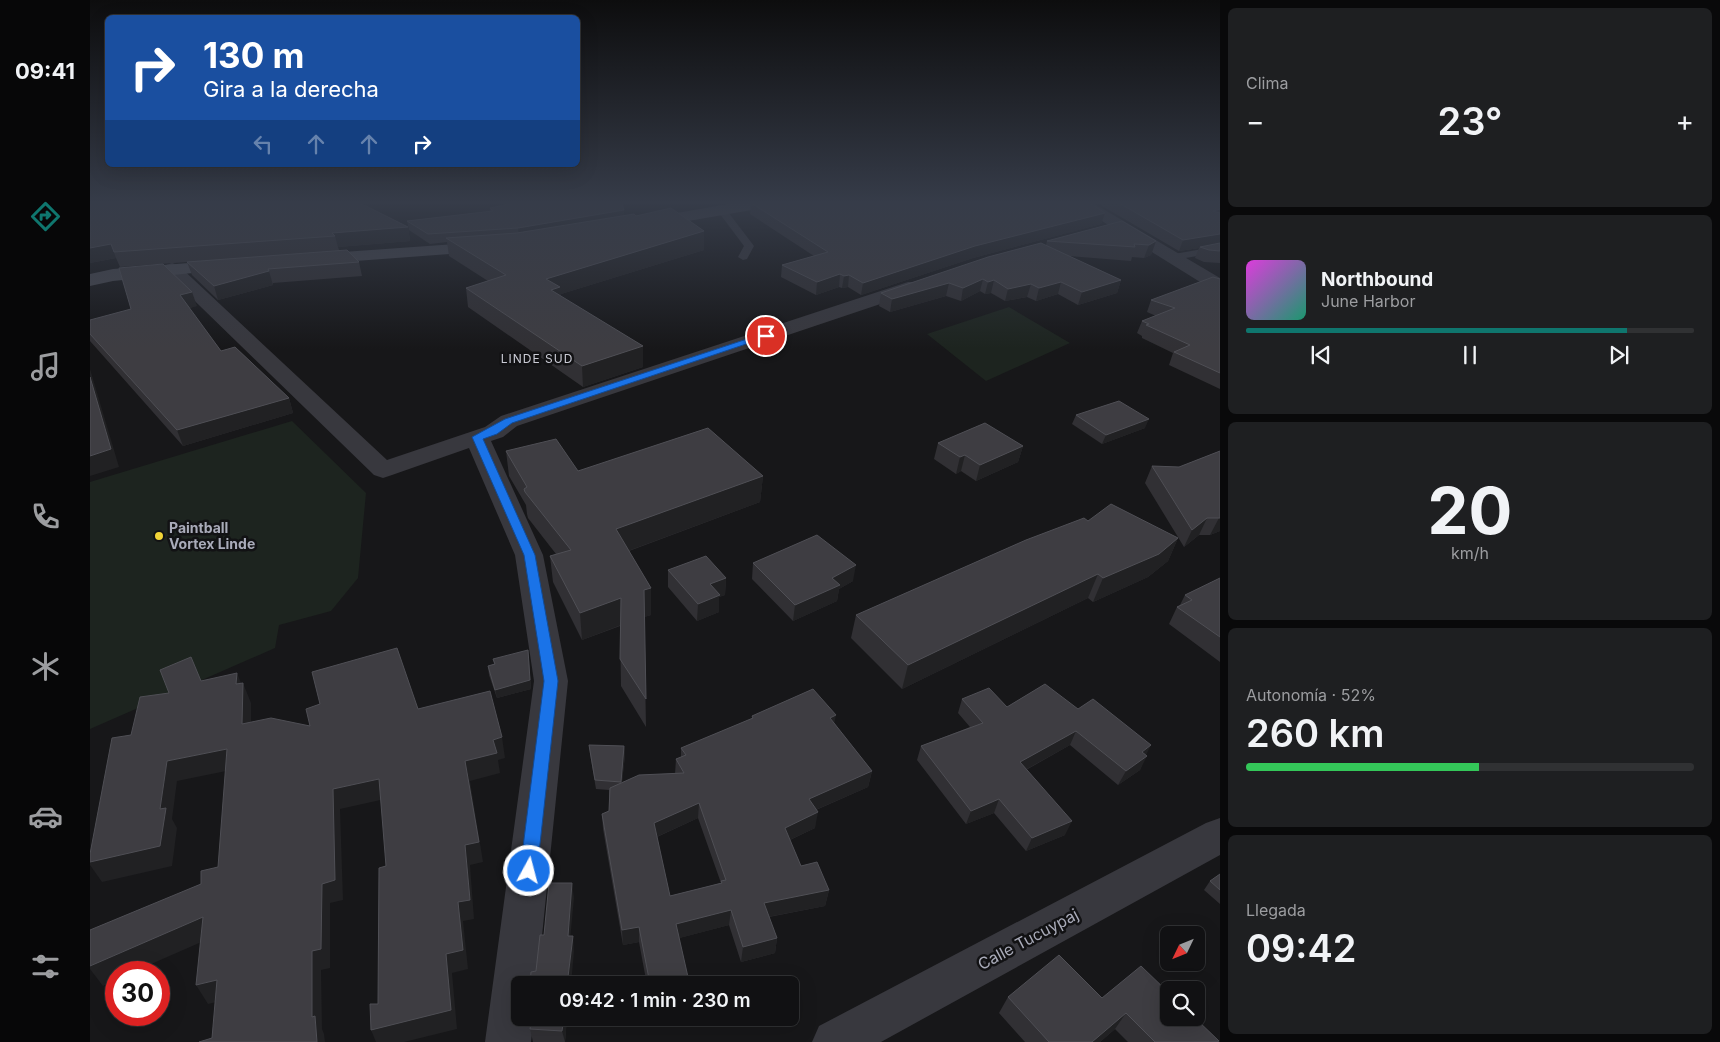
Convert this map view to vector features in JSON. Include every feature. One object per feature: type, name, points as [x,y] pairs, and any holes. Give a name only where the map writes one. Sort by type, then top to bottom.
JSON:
[{"type":"main road","points":[[298,260],[419,252]]},
{"type":"main road","points":[[90,280],[113,275],[240,264]]},
{"type":"street","points":[[1165,252],[1220,286]]},
{"type":"street","points":[[172,269],[383,470],[494,432],[509,421],[936,279]]},
{"type":"street","points":[[477,437],[530,555],[551,681],[508,1042]]},
{"type":"street","name":"Calle Tucuypaj","points":[[835,1042],[1220,835]]},
{"type":"lane","points":[[743,258],[746,252]]},
{"type":"lane","points":[[1174,257],[1205,252]]},
{"type":"shaded area","points":[[1009,307],[1070,343],[986,381],[927,334]]},
{"type":"shaded area","points":[[292,421],[366,493],[358,578],[331,611],[279,625],[275,648],[90,729],[90,482]]},
{"type":"building","points":[[349,252],[359,262],[268,269],[269,271],[214,286],[187,262]]},
{"type":"building","points":[[468,252],[636,252],[546,279],[560,287],[551,290],[643,346],[582,366],[466,288],[506,275]]},
{"type":"building","points":[[828,252],[958,252],[863,283],[849,275],[844,276],[840,274],[817,282],[782,265]]},
{"type":"building","points":[[1008,252],[1060,252],[1121,280],[1082,292],[1061,282],[1039,288],[1031,284],[1008,289],[994,280],[988,282],[983,279],[963,288],[949,283],[892,299],[881,293]]},
{"type":"building","points":[[163,264],[192,292],[180,295],[221,351],[235,347],[289,398],[177,430],[90,334],[90,320],[131,309],[119,268]]},
{"type":"building","points":[[1213,277],[1220,279],[1220,373],[1174,352],[1190,345],[1146,325],[1149,324],[1142,321],[1175,308],[1151,300]]},
{"type":"building","points":[[90,377],[111,449],[90,456]]},
{"type":"building","points":[[1119,401],[1149,419],[1106,435],[1076,415]]},
{"type":"building","points":[[985,423],[1023,446],[980,465],[965,455],[960,457],[938,443]]},
{"type":"building","points":[[708,428],[763,476],[616,529],[651,588],[644,590],[646,699],[620,659],[621,598],[580,613],[550,556],[571,550],[525,492],[524,489],[527,487],[506,451],[556,439],[578,471]]},
{"type":"building","points":[[1220,451],[1220,518],[1207,518],[1192,530],[1152,466],[1179,467]]},
{"type":"building","points":[[1111,504],[1178,538],[1159,554],[1103,578],[1098,574],[908,665],[856,615],[1026,540],[1084,518],[1088,521]]},
{"type":"building","points":[[817,535],[856,565],[832,578],[840,585],[795,605],[753,563]]},
{"type":"building","points":[[706,556],[726,578],[710,584],[720,595],[698,604],[668,570]]},
{"type":"building","points":[[1220,578],[1220,637],[1177,607],[1192,600],[1185,595]]},
{"type":"building","points":[[397,648],[418,709],[490,691],[502,737],[493,740],[497,753],[465,761],[479,842],[465,845],[470,900],[458,902],[463,950],[446,954],[451,1010],[371,1030],[370,1004],[378,1004],[379,868],[386,866],[379,779],[333,789],[335,880],[322,884],[321,949],[312,951],[312,1017],[315,1016],[317,1042],[199,1042],[212,1038],[217,980],[196,985],[203,917],[90,966],[90,930],[201,884],[201,871],[218,867],[227,749],[167,761],[160,809],[166,808],[160,846],[90,862],[112,738],[131,735],[140,697],[169,693],[160,670],[191,657],[201,681],[237,673],[236,684],[243,683],[242,724],[271,718],[310,726],[306,709],[320,704],[312,672]]},
{"type":"building","points":[[528,650],[530,680],[495,690],[488,666],[495,664],[493,659]]},
{"type":"building","points":[[1045,684],[1078,709],[1093,699],[1151,745],[1142,752],[1147,756],[1126,771],[1076,731],[1020,762],[1072,821],[1032,838],[999,799],[971,811],[921,746],[983,723],[962,699],[989,688],[1007,707]]},
{"type":"building","points":[[813,689],[836,715],[830,718],[872,771],[809,799],[818,812],[785,828],[801,866],[817,862],[829,890],[764,903],[777,938],[743,947],[731,910],[676,924],[688,976],[648,976],[639,927],[622,930],[602,814],[609,811],[610,788],[639,775],[684,773],[676,759],[686,755],[681,748],[753,718],[752,716]],"holes":[[[699,803],[726,880],[721,881],[722,883],[670,896],[654,823]]]},
{"type":"building","points":[[589,745],[624,746],[621,782],[595,780]]},
{"type":"building","points":[[1220,874],[1220,890],[1210,881]]},
{"type":"building","points":[[549,883],[572,883],[568,936],[573,936],[568,976],[531,976],[531,972],[536,971],[540,935],[544,935]]},
{"type":"building","points":[[1059,955],[1102,998],[1141,966],[1160,984],[1160,1026],[1203,1026],[1219,1041],[1155,1042],[1126,1013],[1092,1042],[1049,1042],[1008,997]]},
{"type":"building","points":[[531,1026],[563,1026],[562,1031],[530,1029]]},
{"type":"place","name":"Paintball Vortex Linde","points":[[159,536]]},
{"type":"district","name":"LINDE SUD","points":[[537,359]]},
{"type":"route","points":[[529,871],[551,681],[530,555],[477,437],[494,432],[509,421],[766,336]]}]
